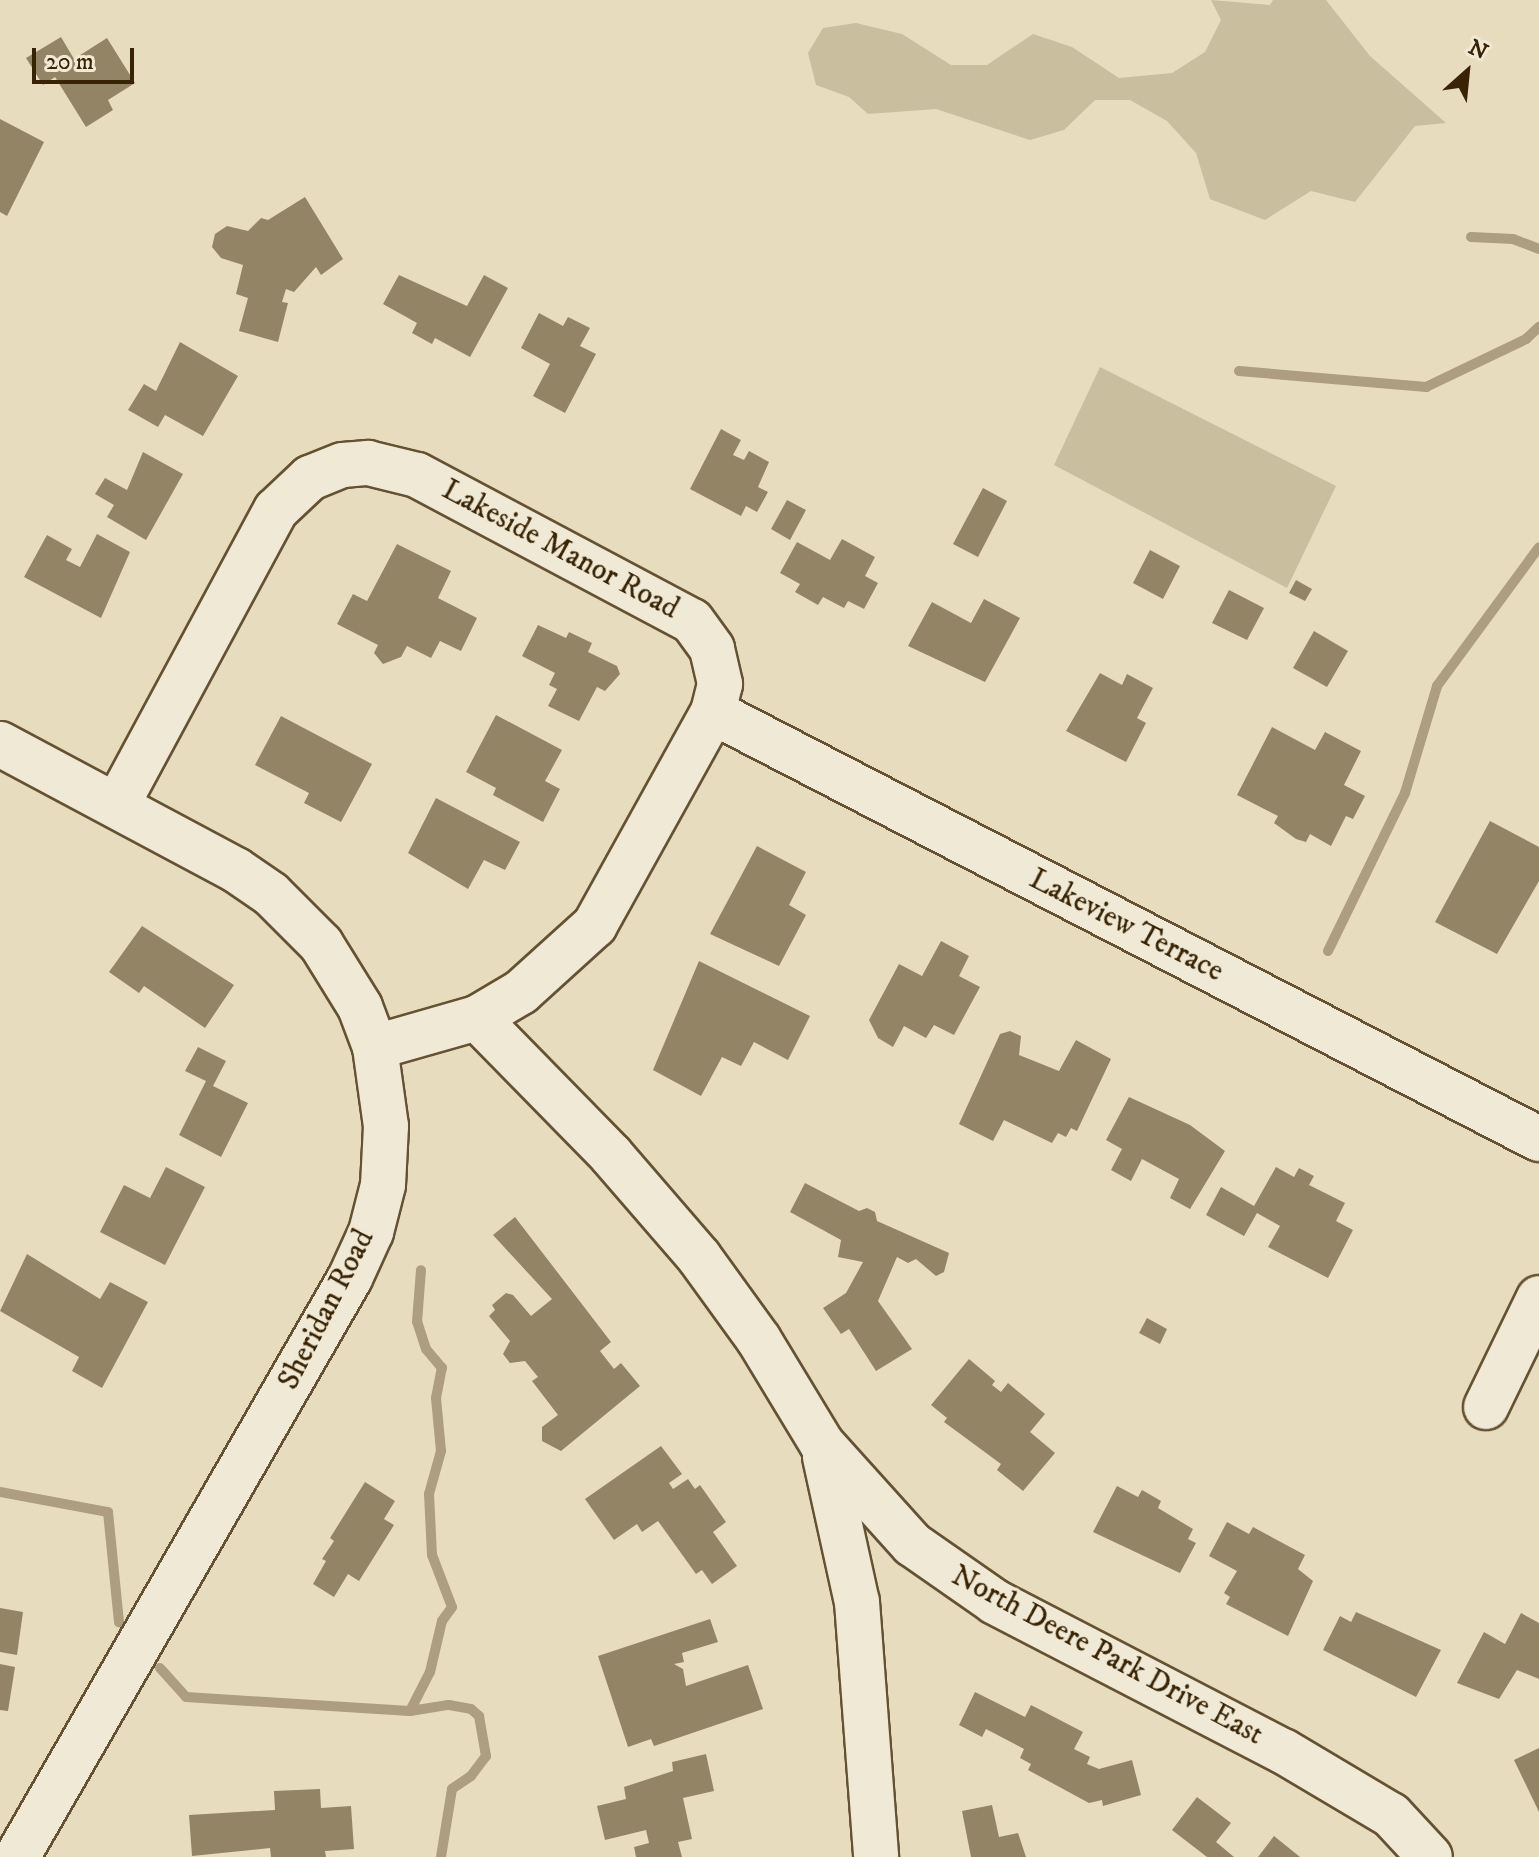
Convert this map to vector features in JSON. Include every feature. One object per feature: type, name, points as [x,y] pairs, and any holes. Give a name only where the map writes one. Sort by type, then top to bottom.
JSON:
[{"type":"street","name":"Lakeside Manor Road","points":[[117,805],[276,510],[310,478],[343,465],[368,463],[417,475],[669,606],[692,621],[712,649],[720,684],[713,712],[595,925],[521,992],[477,1018],[375,1047]]},
{"type":"street","name":"Lakeview Terrace","points":[[713,712],[1539,1139]]},
{"type":"street","name":"Sheridan Road","points":[[0,744],[117,805],[271,894],[321,944],[360,1007],[375,1047],[386,1126],[383,1185],[366,1244],[17,1857]]},
{"type":"street","name":"North Deere Park Drive East","points":[[477,1018],[611,1155],[699,1257],[759,1340],[822,1444],[871,1504],[953,1575],[1310,1767],[1391,1815],[1430,1857]]},
{"type":"street","points":[[1486,1407],[1539,1298]]},
{"type":"street","points":[[822,1444],[857,1602],[876,1857]]},
{"type":"shaded area","points":[[1211,0],[1270,5],[1273,0],[1326,0],[1370,56],[1446,123],[1415,126],[1355,202],[1311,191],[1265,220],[1210,199],[1196,153],[1167,121],[1130,100],[1095,100],[1064,130],[1030,140],[936,109],[868,114],[849,97],[816,85],[808,53],[823,28],[856,23],[902,34],[951,65],[987,65],[1033,34],[1072,47],[1119,78],[1172,73],[1205,52],[1221,20]]},
{"type":"shaded area","points":[[1100,367],[1336,486],[1287,588],[1054,465]]},
{"type":"building","points":[[61,37],[74,59],[107,38],[135,83],[108,100],[113,110],[86,127],[55,77],[43,85],[26,58]]},
{"type":"building","points":[[0,119],[44,142],[7,216],[0,212]]},
{"type":"building","points":[[305,197],[343,259],[321,275],[316,267],[294,292],[286,289],[282,302],[288,303],[278,342],[239,331],[248,298],[236,294],[243,265],[221,258],[212,247],[215,234],[227,226],[248,231],[261,218],[268,220]]},
{"type":"building","points":[[399,275],[467,306],[484,275],[508,288],[470,357],[435,338],[432,344],[412,333],[417,323],[383,304]]},
{"type":"building","points":[[539,313],[563,326],[568,317],[590,328],[580,346],[596,354],[565,413],[533,396],[550,364],[521,348]]},
{"type":"building","points":[[180,342],[238,376],[203,436],[165,415],[158,427],[128,410],[144,384],[156,391]]},
{"type":"building","points":[[721,429],[741,440],[733,455],[744,460],[749,451],[769,462],[758,487],[768,492],[757,512],[746,506],[741,516],[690,489]]},
{"type":"building","points":[[143,452],[183,474],[146,540],[107,517],[114,505],[95,494],[105,478],[127,490]]},
{"type":"building","points":[[983,488],[1007,501],[978,557],[953,544]]},
{"type":"building","points":[[787,500],[806,510],[790,540],[771,529]]},
{"type":"building","points":[[97,534],[130,552],[101,618],[24,577],[47,535],[72,549],[66,560],[80,567]]},
{"type":"building","points":[[842,539],[875,557],[865,576],[878,583],[864,609],[848,601],[844,608],[823,597],[818,605],[795,592],[800,584],[780,573],[797,542],[830,560]]},
{"type":"building","points":[[397,544],[451,571],[438,598],[477,618],[461,651],[440,641],[431,658],[407,646],[401,657],[383,664],[374,653],[378,645],[337,624],[353,594],[367,601]]},
{"type":"building","points":[[1150,550],[1180,566],[1163,599],[1133,583]]},
{"type":"building","points":[[1296,580],[1312,589],[1305,601],[1289,593]]},
{"type":"building","points":[[1229,590],[1264,608],[1247,640],[1212,623]]},
{"type":"building","points":[[984,599],[1020,618],[985,682],[908,646],[932,602],[971,623]]},
{"type":"building","points":[[538,625],[566,638],[569,632],[592,643],[588,652],[617,666],[620,674],[605,691],[597,687],[579,721],[548,706],[557,689],[549,685],[555,673],[522,656]]},
{"type":"building","points":[[1314,631],[1348,651],[1327,687],[1293,668]]},
{"type":"building","points":[[1100,673],[1122,685],[1127,674],[1153,688],[1137,718],[1146,723],[1126,762],[1066,731]]},
{"type":"building","points":[[496,715],[562,750],[545,781],[560,789],[543,822],[493,795],[496,788],[466,772]]},
{"type":"building","points":[[281,716],[372,764],[341,822],[304,803],[309,793],[255,765]]},
{"type":"building","points":[[1272,727],[1315,750],[1325,732],[1361,751],[1344,785],[1365,796],[1353,819],[1346,816],[1331,846],[1310,834],[1306,842],[1296,839],[1274,823],[1278,816],[1237,795]]},
{"type":"building","points":[[436,798],[520,842],[505,870],[484,860],[468,889],[408,853]]},
{"type":"building","points":[[1490,821],[1539,847],[1539,881],[1497,954],[1435,922]]},
{"type":"building","points":[[757,846],[806,872],[789,905],[806,915],[779,966],[710,934]]},
{"type":"building","points":[[142,926],[234,985],[205,1028],[144,986],[139,993],[109,972]]},
{"type":"building","points":[[941,941],[969,956],[959,976],[980,987],[954,1035],[934,1025],[926,1038],[904,1026],[893,1047],[878,1038],[869,1020],[899,964],[922,976]]},
{"type":"building","points":[[699,961],[810,1016],[788,1060],[754,1042],[741,1066],[722,1057],[701,1096],[653,1070]]},
{"type":"building","points":[[1010,1031],[1021,1036],[1019,1055],[1059,1071],[1076,1040],[1111,1059],[1077,1131],[1071,1128],[1066,1137],[1058,1133],[1052,1143],[1004,1120],[993,1141],[959,1124],[1000,1034]]},
{"type":"building","points":[[198,1047],[226,1061],[213,1086],[248,1103],[221,1157],[179,1135],[206,1081],[185,1071]]},
{"type":"building","points":[[1129,1097],[1190,1125],[1225,1151],[1190,1209],[1170,1198],[1179,1179],[1142,1159],[1131,1181],[1111,1170],[1122,1149],[1106,1140]]},
{"type":"building","points":[[166,1167],[205,1187],[165,1265],[100,1232],[124,1185],[150,1198]]},
{"type":"building","points":[[1276,1167],[1294,1177],[1299,1168],[1314,1176],[1309,1185],[1345,1203],[1336,1221],[1353,1230],[1328,1278],[1268,1247],[1280,1226],[1257,1213],[1244,1236],[1206,1215],[1221,1187],[1254,1206]]},
{"type":"building","points":[[805,1183],[859,1211],[867,1208],[875,1212],[877,1221],[949,1253],[944,1272],[936,1276],[916,1259],[908,1263],[897,1257],[878,1301],[912,1349],[876,1371],[849,1329],[841,1334],[823,1308],[846,1293],[863,1262],[838,1257],[841,1240],[790,1212]]},
{"type":"building","points":[[515,1217],[611,1342],[600,1351],[614,1369],[621,1363],[640,1386],[561,1451],[542,1441],[542,1427],[558,1415],[532,1381],[538,1377],[525,1361],[510,1363],[503,1354],[510,1341],[489,1316],[495,1310],[492,1305],[506,1293],[513,1295],[531,1316],[552,1299],[493,1235]]},
{"type":"building","points":[[27,1254],[100,1299],[110,1282],[148,1302],[102,1388],[72,1371],[79,1357],[0,1311]]},
{"type":"building","points":[[1147,1318],[1167,1329],[1160,1344],[1139,1333]]},
{"type":"building","points":[[969,1359],[995,1381],[992,1385],[1001,1392],[1008,1383],[1045,1414],[1030,1432],[1055,1453],[1023,1491],[997,1470],[1001,1464],[944,1422],[947,1418],[931,1405]]},
{"type":"building","points":[[661,1446],[682,1474],[669,1483],[673,1489],[688,1479],[695,1489],[700,1485],[726,1522],[713,1532],[737,1566],[712,1584],[702,1570],[696,1574],[658,1521],[642,1532],[637,1524],[614,1540],[585,1499]]},
{"type":"building","points":[[365,1482],[395,1501],[384,1519],[394,1525],[359,1581],[348,1574],[334,1597],[313,1584],[326,1561],[322,1559],[334,1541],[330,1538]]},
{"type":"building","points":[[1117,1486],[1138,1497],[1142,1490],[1161,1501],[1158,1508],[1193,1529],[1188,1539],[1196,1543],[1180,1573],[1093,1532]]},
{"type":"building","points":[[1227,1522],[1249,1534],[1253,1527],[1305,1555],[1298,1569],[1313,1581],[1288,1636],[1226,1604],[1230,1597],[1224,1593],[1237,1571],[1209,1556]]},
{"type":"building","points":[[0,1608],[23,1612],[17,1655],[0,1652]]},
{"type":"building","points":[[1356,1612],[1441,1650],[1416,1697],[1323,1650],[1340,1616],[1351,1622]]},
{"type":"building","points":[[1521,1613],[1539,1623],[1539,1679],[1517,1670],[1499,1699],[1457,1683],[1484,1632],[1505,1644]]},
{"type":"building","points":[[710,1619],[718,1642],[682,1653],[684,1662],[674,1664],[683,1669],[686,1686],[748,1665],[763,1709],[654,1746],[651,1739],[628,1747],[598,1656]]},
{"type":"building","points":[[0,1664],[15,1667],[8,1711],[0,1710]]},
{"type":"building","points":[[975,1692],[1025,1717],[1031,1705],[1083,1732],[1074,1749],[1090,1757],[1087,1764],[1099,1769],[1132,1760],[1141,1795],[1103,1806],[1102,1800],[1089,1803],[1028,1770],[1031,1764],[1020,1758],[1024,1749],[986,1729],[982,1737],[959,1725]]},
{"type":"building","points":[[1539,1748],[1539,1812],[1514,1760]]},
{"type":"building","points":[[706,1754],[714,1791],[683,1798],[692,1839],[678,1842],[682,1857],[636,1857],[634,1847],[649,1843],[646,1830],[605,1840],[597,1806],[626,1799],[624,1787],[673,1771],[672,1762]]},
{"type":"building","points":[[320,1789],[321,1808],[351,1806],[354,1849],[325,1851],[326,1857],[271,1857],[270,1848],[192,1856],[189,1815],[275,1810],[274,1791]]},
{"type":"building","points":[[1197,1797],[1231,1823],[1216,1842],[1234,1857],[1207,1857],[1172,1830]]},
{"type":"building","points":[[992,1805],[999,1837],[1018,1833],[1026,1857],[971,1857],[962,1811]]},
{"type":"building","points":[[1274,1836],[1300,1857],[1258,1857]]},
{"type":"waterway","points":[[1471,237],[1513,239],[1539,249]]},
{"type":"waterway","points":[[1239,371],[1426,387],[1526,339],[1539,327]]},
{"type":"waterway","points":[[1328,951],[1405,793],[1437,686],[1539,547]]},
{"type":"waterway","points":[[410,1711],[430,1672],[442,1621],[452,1607],[432,1555],[429,1494],[441,1451],[436,1398],[442,1368],[426,1349],[417,1322],[421,1270]]},
{"type":"waterway","points":[[0,1492],[108,1512],[119,1622]]},
{"type":"waterway","points":[[160,1668],[186,1697],[410,1711],[449,1705],[471,1709],[479,1716],[486,1756],[471,1776],[452,1789],[441,1857]]}]
